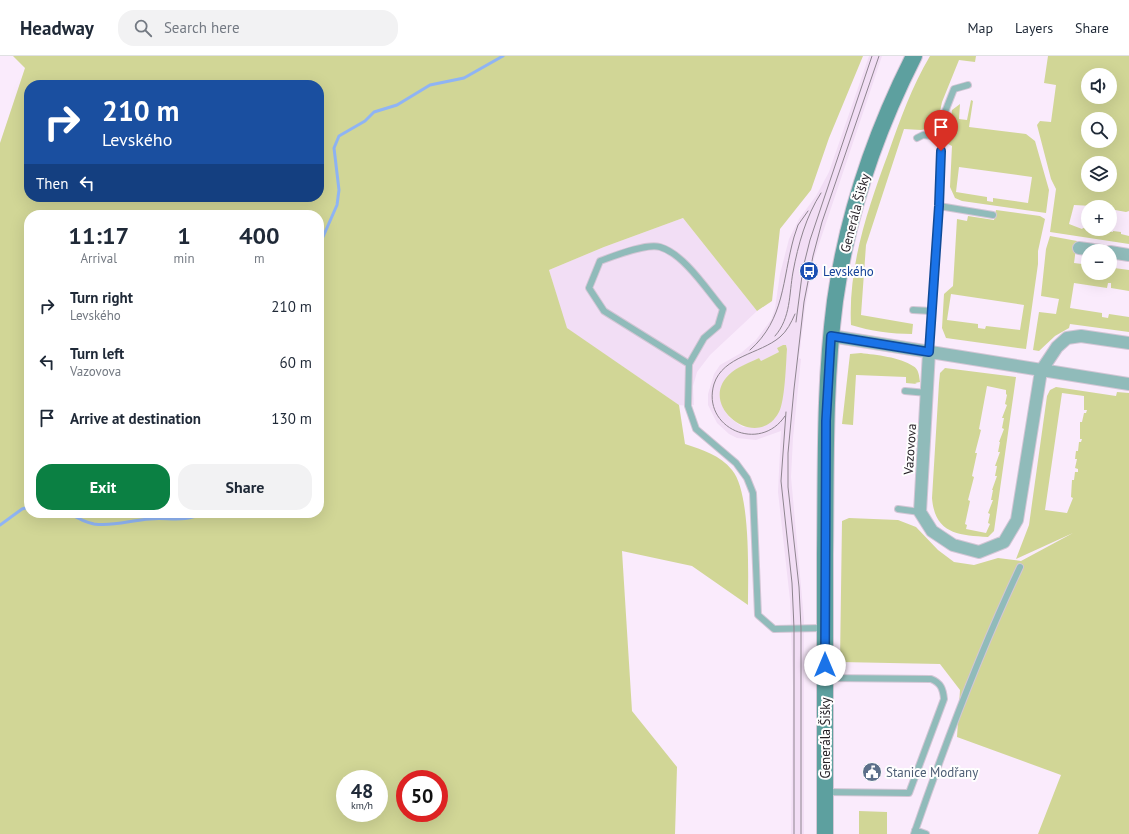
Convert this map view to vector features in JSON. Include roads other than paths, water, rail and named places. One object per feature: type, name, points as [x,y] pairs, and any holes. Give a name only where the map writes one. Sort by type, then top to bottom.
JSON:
[{"type":"main road","name":"Generála Šišky","points":[[824,834],[826,412],[831,336],[840,271],[858,193],[883,122],[914,56]]},
{"type":"street","points":[[1117,253],[1129,255]]},
{"type":"street","points":[[831,336],[1129,384]]},
{"type":"street","points":[[920,512],[932,531],[953,545],[979,552],[1004,542],[1016,520],[1041,371],[1057,347],[1067,338],[1082,336],[1129,343]]},
{"type":"street","name":"Vazovova","points":[[920,512],[928,393],[929,352]]},
{"type":"lane","name":"Vazovova","points":[[929,352],[942,137],[945,112],[954,89],[968,85]]},
{"type":"lane","points":[[917,138],[923,135],[942,137]]},
{"type":"lane","points":[[939,206],[993,215]]},
{"type":"lane","points":[[689,364],[604,311],[589,288],[600,261],[634,249],[659,247],[680,258],[723,309],[718,326],[704,338],[689,364],[688,397],[696,430],[736,463],[747,478],[753,493],[758,615],[774,629],[825,628]]},
{"type":"lane","points":[[913,310],[931,311]]},
{"type":"lane","points":[[905,391],[928,393]]},
{"type":"lane","points":[[898,509],[920,512]]},
{"type":"lane","points":[[926,834],[914,832],[952,728],[1000,609],[1020,567]]},
{"type":"lane","points":[[824,792],[909,793],[944,699],[943,690],[938,682],[931,679],[825,678]]},
{"type":"waterway","points":[[324,235],[337,205],[339,190],[334,148],[339,136],[365,121],[374,112],[397,105],[430,85],[464,78],[503,56]]},
{"type":"waterway","points":[[0,525],[24,508]]},
{"type":"waterway","points":[[78,518],[87,522],[101,525],[150,519],[190,518]]},
{"type":"tram line","points":[[796,322],[803,268],[810,240],[872,56]]},
{"type":"tram line","points":[[801,834],[801,628],[799,587],[788,487],[788,453],[794,389],[804,302],[813,256],[822,222],[879,56]]},
{"type":"tram line","points":[[775,336],[787,314],[795,262],[803,231],[811,211],[821,193]]},
{"type":"tram line","points":[[750,350],[770,325],[776,312],[781,298],[794,237],[798,225],[808,211]]},
{"type":"tram line","points":[[785,416],[774,427],[762,433],[748,434],[735,431],[724,423],[716,413],[712,400],[714,384],[725,367],[743,356],[763,348],[780,337],[789,327],[795,314]]},
{"type":"tram line","points":[[786,412],[781,481],[792,583],[794,628],[794,834]]},
{"type":"place","name":"Levského","points":[[809,271]]},
{"type":"place","name":"Stanice Modřany","points":[[872,772]]}]
